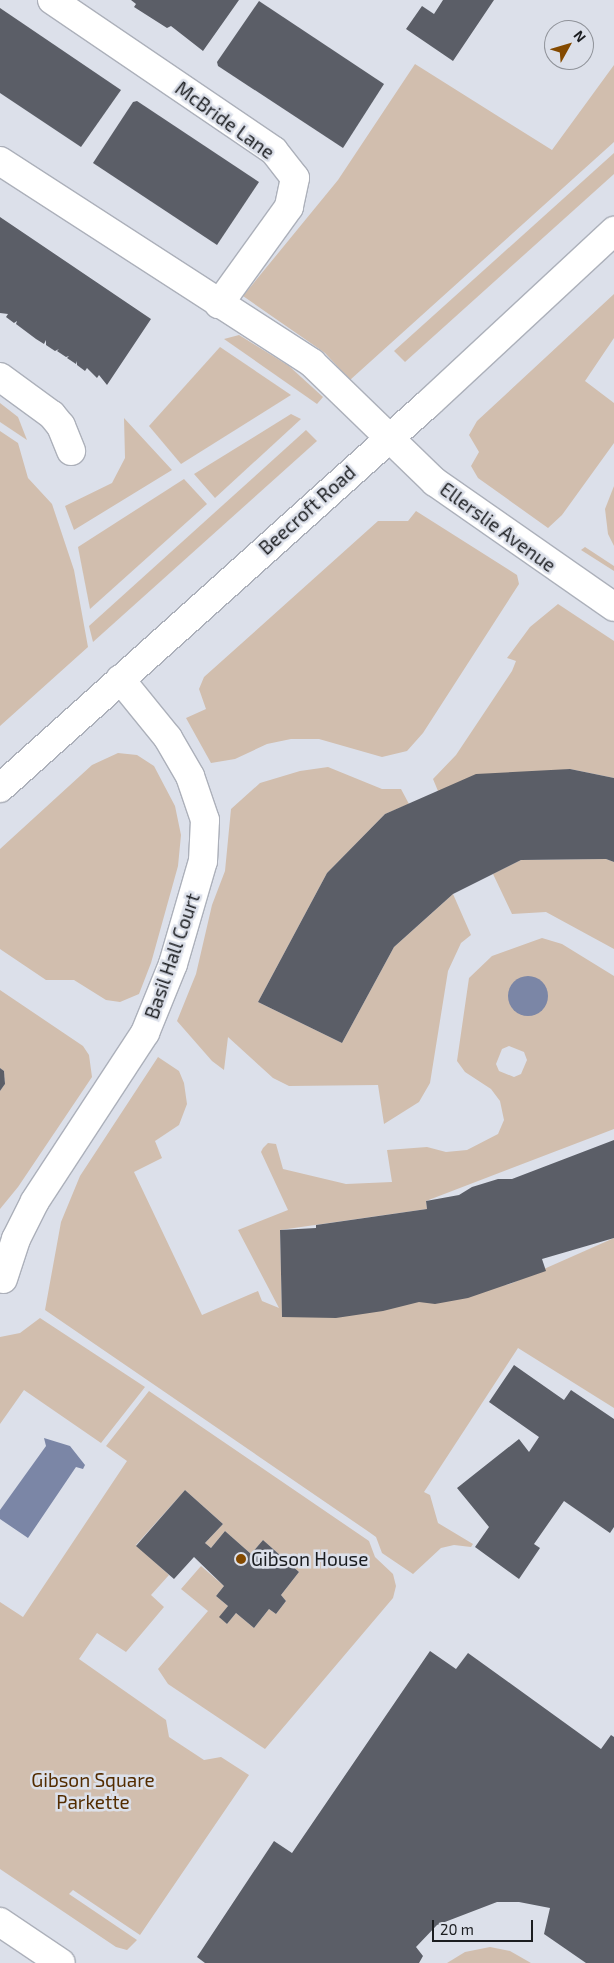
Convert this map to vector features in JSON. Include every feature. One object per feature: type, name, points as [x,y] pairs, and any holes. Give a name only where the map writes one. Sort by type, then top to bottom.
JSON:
[{"type":"street","name":"McBride Lane","points":[[52,0],[274,151],[295,178],[289,207],[219,304]]},
{"type":"street","points":[[0,161],[312,363],[387,438]]},
{"type":"street","name":"Beecroft Road","points":[[0,788],[614,231]]},
{"type":"street","points":[[0,377],[52,415],[61,426],[72,451]]},
{"type":"street","name":"Ellerslie Avenue","points":[[387,438],[435,482],[614,607]]},
{"type":"street","name":"Basil Hall Court","points":[[3,1279],[16,1239],[35,1201],[145,1033],[173,964],[203,861],[205,820],[190,776],[168,738],[120,679]]},
{"type":"street","points":[[0,1922],[61,1963]]},
{"type":"green space","points":[[415,64],[552,150],[614,65],[614,142],[350,380],[325,353],[243,296],[338,180]]},
{"type":"green space","points":[[614,153],[614,174],[405,362],[394,351]]},
{"type":"green space","points":[[614,294],[614,338],[585,381],[614,403],[614,443],[562,515],[548,528],[478,478],[471,466],[479,452],[469,435],[477,421]]},
{"type":"green space","points":[[239,335],[289,366],[323,397],[317,404],[224,339]]},
{"type":"green space","points":[[220,347],[291,395],[181,464],[149,426]]},
{"type":"green space","points":[[0,403],[18,417],[27,440],[0,422]]},
{"type":"green space","points":[[291,414],[301,419],[215,498],[194,474]]},
{"type":"green space","points":[[124,418],[172,470],[74,530],[65,506],[112,483],[125,458]]},
{"type":"green space","points":[[306,430],[317,441],[93,642],[89,626]]},
{"type":"green space","points":[[0,431],[18,443],[28,478],[52,504],[74,570],[88,647],[0,726]]},
{"type":"green space","points":[[184,479],[207,504],[90,609],[78,547]]},
{"type":"green space","points":[[614,486],[614,546],[608,534],[605,509]]},
{"type":"green space","points":[[416,511],[517,575],[519,584],[423,733],[407,751],[382,757],[319,739],[291,739],[267,744],[235,759],[211,763],[186,718],[206,709],[199,689],[204,677],[378,521],[408,521]]},
{"type":"green space","points":[[585,547],[614,566],[614,571],[581,550]]},
{"type":"green space","points":[[558,604],[614,641],[614,778],[570,769],[438,791],[433,779],[456,755],[512,671],[516,661],[507,658],[530,627]]},
{"type":"green space","points":[[118,753],[137,755],[154,766],[175,806],[181,835],[178,866],[151,963],[139,994],[120,1002],[106,1000],[74,980],[46,980],[0,949],[0,849],[92,765]]},
{"type":"green space","points":[[328,767],[382,789],[401,789],[409,804],[385,814],[327,873],[258,1002],[342,1043],[394,947],[453,894],[471,935],[461,943],[448,971],[430,1083],[419,1102],[384,1124],[378,1085],[289,1086],[273,1078],[228,1037],[224,1070],[212,1061],[177,1021],[196,974],[212,905],[225,871],[231,809],[260,783],[300,771]]},
{"type":"green space","points":[[606,859],[614,862],[614,949],[546,912],[512,914],[493,874],[521,860]]},
{"type":"green space","points":[[542,938],[562,944],[614,976],[614,1129],[426,1201],[427,1209],[280,1230],[282,1317],[510,1284],[614,1238],[614,1408],[518,1348],[424,1492],[430,1495],[438,1523],[473,1544],[471,1547],[454,1545],[441,1548],[413,1574],[382,1553],[376,1537],[45,1310],[61,1222],[80,1176],[158,1057],[179,1071],[184,1083],[187,1104],[179,1125],[155,1141],[162,1158],[134,1172],[202,1315],[258,1291],[262,1301],[279,1308],[238,1230],[288,1210],[261,1152],[268,1143],[276,1144],[283,1169],[346,1184],[392,1182],[387,1150],[427,1147],[446,1152],[467,1150],[498,1134],[504,1120],[500,1101],[491,1089],[465,1072],[457,1061],[469,978],[492,956]],"holes":[[[509,1046],[524,1052],[527,1060],[521,1074],[514,1077],[499,1071],[496,1064],[502,1049]]]},
{"type":"green space","points":[[0,990],[83,1046],[89,1055],[92,1077],[18,1187],[0,1209],[0,1091],[5,1084],[4,1071],[0,1068]]},
{"type":"green space","points":[[40,1318],[145,1387],[101,1443],[24,1390],[0,1424],[0,1337],[20,1333]]},
{"type":"green space","name":"Gibson Square Parkette","points":[[149,1391],[369,1541],[375,1557],[393,1574],[396,1586],[393,1598],[265,1749],[168,1684],[158,1669],[208,1611],[181,1589],[201,1566],[224,1586],[216,1596],[228,1606],[220,1617],[227,1624],[236,1613],[254,1628],[269,1609],[276,1614],[286,1601],[281,1595],[299,1572],[263,1540],[251,1554],[225,1531],[211,1548],[205,1543],[223,1524],[185,1490],[136,1545],[169,1575],[151,1595],[164,1607],[126,1652],[97,1633],[79,1659],[166,1720],[169,1737],[204,1760],[221,1757],[249,1775],[140,1935],[73,1890],[69,1894],[137,1940],[127,1950],[116,1947],[0,1869],[0,1602],[23,1617],[127,1461],[106,1446]]},
{"type":"green space","points":[[490,1947],[510,1951],[531,1963],[447,1963],[465,1952]]},
{"type":"water","points":[[528,976],[542,982],[548,996],[542,1010],[528,1016],[514,1010],[508,996],[514,982]]},
{"type":"water","points":[[44,1438],[70,1446],[85,1465],[83,1469],[76,1467],[28,1538],[0,1519],[0,1510],[46,1446]]},
{"type":"building","points":[[131,0],[239,0],[203,51],[171,26],[167,28],[134,7],[136,4]]},
{"type":"building","points":[[443,0],[494,0],[453,61],[406,29],[422,6],[434,14]]},
{"type":"building","points":[[259,1],[384,84],[343,148],[218,66],[217,62]]},
{"type":"building","points":[[0,8],[121,90],[81,147],[0,93]]},
{"type":"building","points":[[137,101],[259,182],[217,245],[93,163],[133,102]]},
{"type":"building","points":[[0,217],[151,319],[107,385],[99,375],[97,378],[87,368],[85,371],[77,365],[77,361],[76,364],[67,358],[69,356],[66,357],[57,351],[59,349],[55,351],[46,345],[46,340],[44,344],[36,339],[16,324],[17,321],[14,323],[6,317],[8,314],[0,313]]},
{"type":"building","points":[[570,769],[614,778],[614,862],[606,859],[521,860],[453,894],[394,947],[342,1043],[258,1002],[327,873],[385,814],[476,774]]},
{"type":"building","points":[[0,1068],[4,1071],[5,1084],[0,1091]]},
{"type":"building","points":[[614,1140],[614,1238],[542,1259],[546,1271],[468,1298],[435,1304],[419,1302],[383,1311],[336,1318],[282,1317],[280,1230],[316,1228],[316,1225],[427,1209],[426,1201],[459,1195],[472,1187],[498,1179],[512,1179]]},
{"type":"building","points":[[514,1365],[564,1400],[571,1390],[614,1419],[614,1527],[610,1533],[564,1501],[534,1544],[540,1548],[519,1579],[475,1547],[489,1527],[457,1488],[519,1439],[529,1452],[539,1437],[489,1402]]},
{"type":"building","name":"Gibson House","points":[[185,1490],[223,1524],[205,1543],[211,1548],[225,1531],[251,1554],[263,1540],[299,1572],[281,1595],[286,1601],[276,1614],[269,1609],[254,1628],[236,1613],[227,1624],[219,1617],[228,1606],[216,1596],[224,1586],[194,1557],[174,1579],[136,1546]]},
{"type":"building","points":[[430,1651],[456,1669],[468,1653],[601,1749],[611,1735],[614,1737],[614,1963],[586,1963],[544,1934],[550,1908],[519,1902],[497,1902],[437,1925],[416,1947],[423,1956],[419,1963],[205,1963],[197,1957],[274,1841],[292,1853]]},
{"type":"place","name":"Gibson House","points":[[241,1559]]}]
